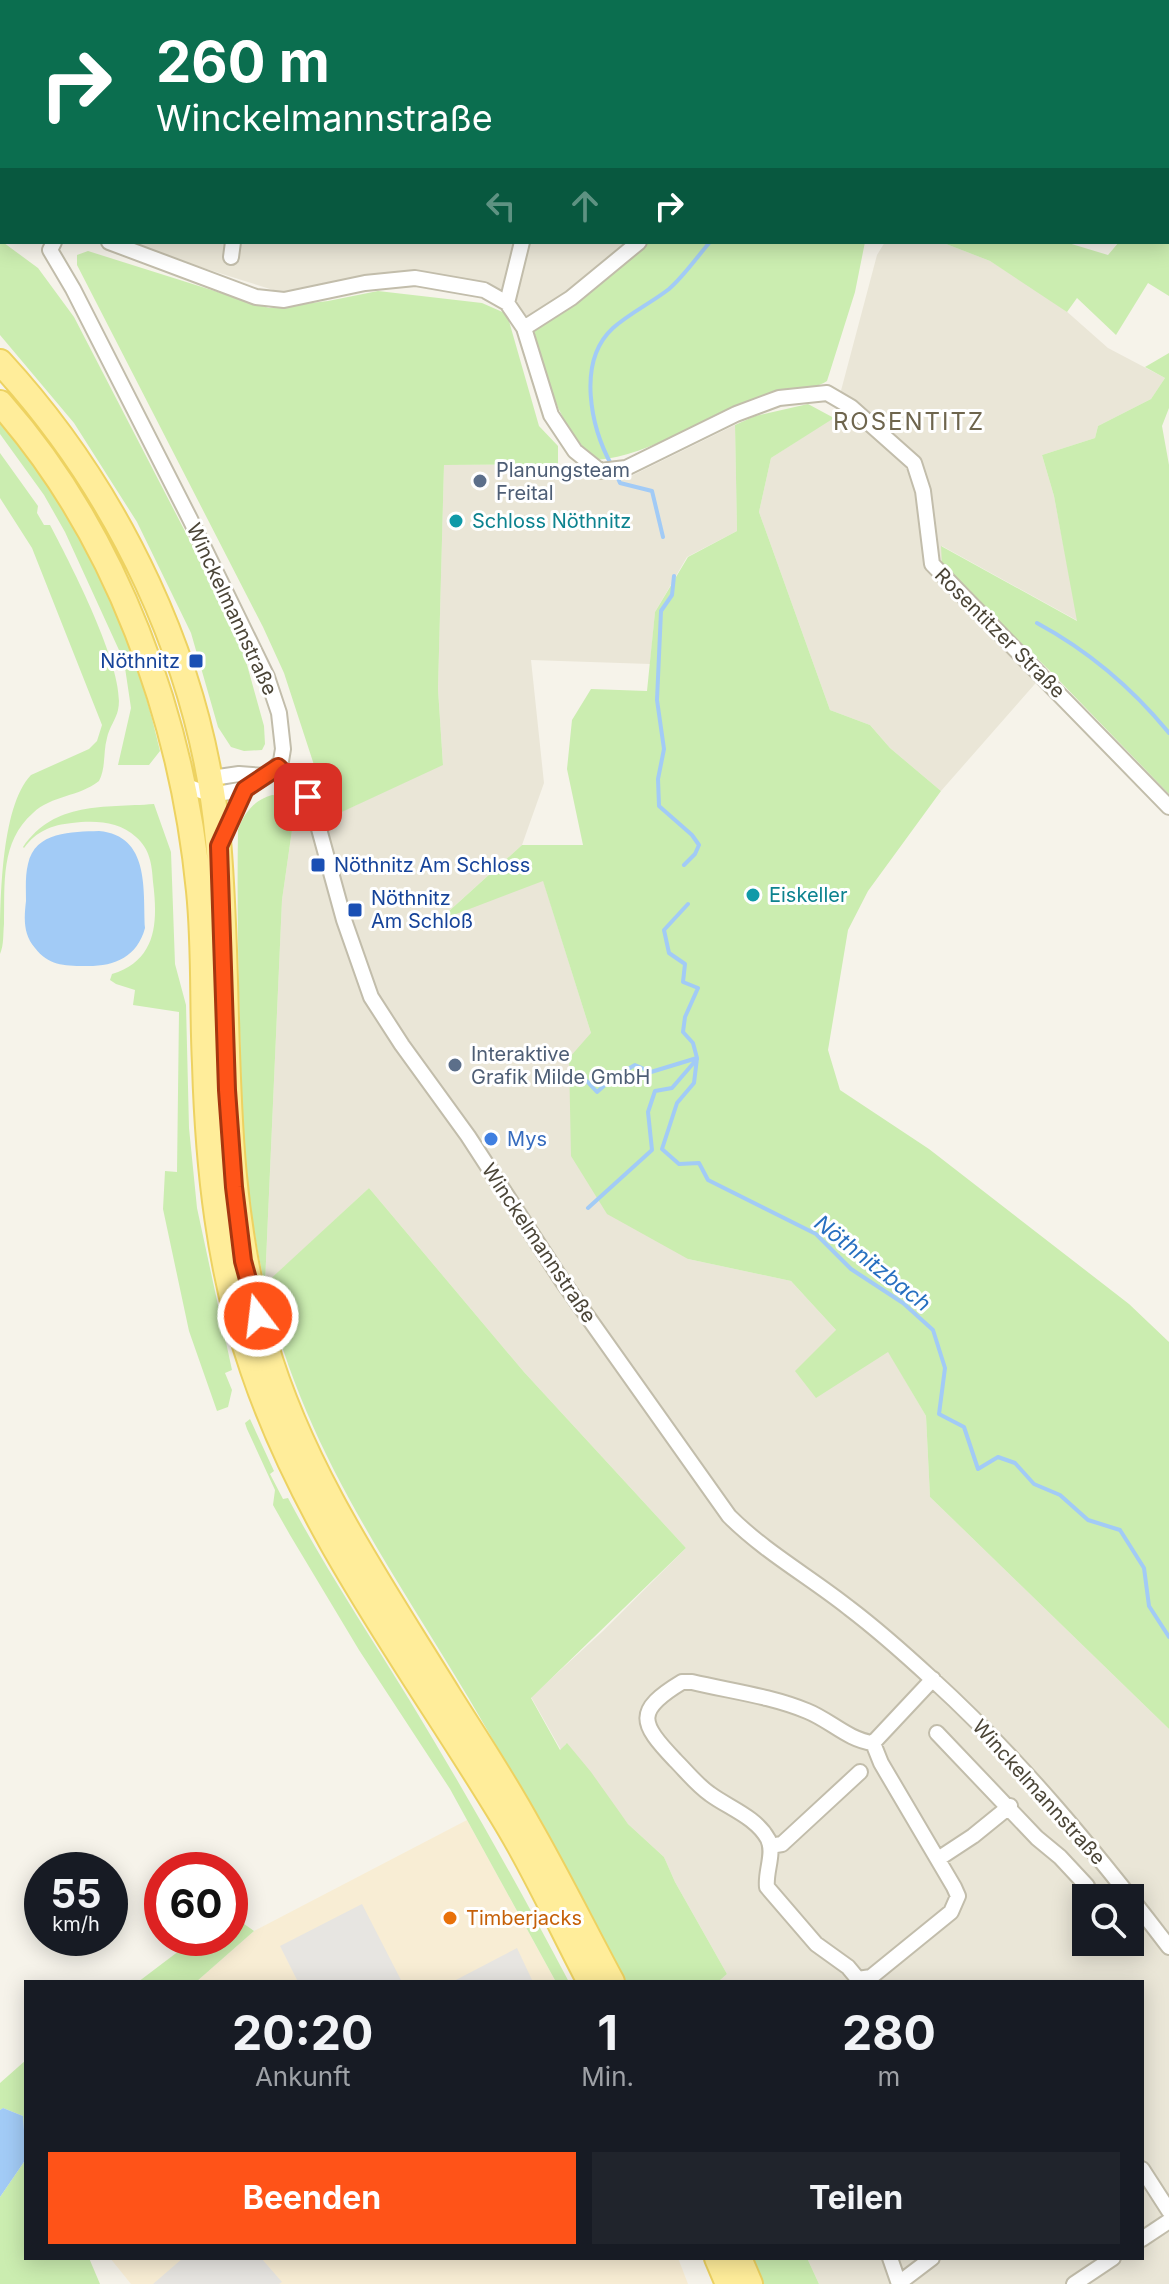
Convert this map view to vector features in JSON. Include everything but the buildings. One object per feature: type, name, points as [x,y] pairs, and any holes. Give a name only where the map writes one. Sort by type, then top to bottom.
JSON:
[{"type":"main road","points":[[0,362],[79,463],[126,540],[181,669],[211,787],[219,846],[227,1090],[243,1261],[288,1414],[366,1561],[527,1823],[611,1980]]},
{"type":"main road","points":[[0,403],[29,437],[94,538],[115,582],[163,709],[181,784],[199,894],[208,1131],[218,1223],[230,1288],[252,1368],[300,1485],[347,1571],[511,1832],[589,1980]]},
{"type":"main road","points":[[718,2260],[728,2284]]},
{"type":"main road","points":[[740,2260],[750,2284]]},
{"type":"street","points":[[118,244],[256,297],[284,300],[365,283],[415,278],[484,290],[507,303],[522,244]]},
{"type":"street","points":[[524,328],[571,298],[637,244]]},
{"type":"street","name":"Winckelmannstraße","points":[[52,246],[267,677],[283,729],[283,749],[278,767],[301,788],[313,807],[344,920],[371,997],[402,1045],[468,1136],[563,1282],[729,1516],[760,1543],[850,1608],[933,1679],[1061,1814],[1114,1875],[1169,1947]]},
{"type":"street","name":"Rosentitzer Straße","points":[[507,303],[524,328],[551,415],[575,451],[600,471],[626,468],[736,414],[779,398],[827,393],[851,407],[914,463],[923,491],[932,564],[1169,807]]},
{"type":"street","points":[[219,846],[245,789],[278,767]]},
{"type":"street","points":[[211,787],[239,774],[264,776]]},
{"type":"street","points":[[181,784],[245,789]]},
{"type":"street","points":[[873,1743],[933,1679]]},
{"type":"street","points":[[692,1682],[805,1710],[855,1739],[873,1743],[881,1763],[958,1896],[951,1912],[883,1970],[856,1980],[848,1967],[816,1944],[770,1893],[766,1881],[770,1846],[767,1837],[741,1812],[705,1791],[659,1744],[647,1727],[646,1718],[651,1706],[675,1686],[692,1682]]},
{"type":"street","name":"Winckelmannstraße","points":[[937,1733],[1085,1884]]},
{"type":"street","points":[[770,1846],[782,1844],[860,1772]]},
{"type":"street","name":"Winckelmannstraße","points":[[938,1859],[1010,1806]]},
{"type":"street","points":[[1144,2172],[1169,2211]]},
{"type":"street","points":[[1144,2238],[1169,2221]]},
{"type":"street","points":[[891,2260],[899,2284],[929,2260]]},
{"type":"street","points":[[1074,2284],[1110,2260]]},
{"type":"shaded area","points":[[126,244],[632,244],[532,320],[502,296],[377,274],[283,293]]},
{"type":"shaded area","points":[[884,244],[946,244],[990,261],[1056,302],[1108,348],[1165,378],[1151,399],[1098,426],[1095,438],[1042,455],[1054,496],[1078,621],[942,546],[942,567],[1048,669],[941,791],[890,748],[870,725],[830,710],[759,512],[771,458],[834,417],[877,255]]},
{"type":"shaded area","points":[[735,425],[737,531],[687,557],[655,612],[650,664],[531,660],[544,783],[522,845],[440,919],[543,880],[591,1033],[688,1259],[791,1281],[836,1330],[888,1351],[926,1416],[930,1497],[1169,1729],[1169,2284],[819,2284],[808,2260],[1144,2260],[1144,1980],[720,1980],[727,1974],[664,1857],[628,1824],[566,1744],[561,1750],[531,1697],[686,1548],[524,1372],[369,1188],[265,1285],[282,900],[292,830],[309,827],[443,764],[438,689],[444,465],[558,464],[593,476],[627,478]]},
{"type":"shaded area","points":[[467,1820],[555,1980],[198,1980],[226,1956],[248,1956],[248,1936]]},
{"type":"shaded area","points":[[362,1904],[401,1980],[297,1980],[280,1946]]},
{"type":"shaded area","points":[[517,1948],[532,1980],[456,1980]]},
{"type":"shaded area","points":[[112,2260],[679,2260],[688,2284],[131,2284]]},
{"type":"shaded area","points":[[181,2260],[263,2260],[282,2282],[279,2284],[153,2284]]},
{"type":"green space","points":[[0,244],[5,244],[38,268],[74,317],[189,539],[244,654],[264,726],[265,744],[262,750],[244,751],[231,747],[218,727],[191,633],[137,522],[74,423],[0,335]]},
{"type":"green space","points":[[644,244],[865,244],[855,292],[827,381],[811,388],[756,398],[638,451],[596,460],[582,446],[562,416],[534,331],[589,292]]},
{"type":"green space","points":[[946,244],[1072,244],[1108,255],[1117,244],[1169,244],[1169,296],[1148,283],[1116,335],[1077,298],[1067,312],[990,261]]},
{"type":"green space","points":[[88,251],[269,308],[378,291],[482,303],[507,314],[539,426],[558,446],[558,464],[444,465],[438,689],[443,765],[331,817],[284,673],[263,627],[77,265],[77,255]]},
{"type":"green space","points":[[1169,353],[1169,408],[1162,426],[1169,465],[1169,794],[1048,669],[942,566],[941,546],[1077,621],[1054,496],[1042,455],[1095,438],[1098,426],[1151,399],[1165,378],[1145,367]]},
{"type":"green space","points":[[808,404],[834,418],[771,458],[759,512],[830,710],[870,725],[890,748],[941,791],[868,891],[848,930],[828,1050],[840,1090],[929,1149],[1129,1304],[1169,1342],[1169,1729],[930,1497],[926,1416],[888,1352],[816,1398],[795,1371],[836,1330],[791,1281],[688,1259],[607,1214],[571,1156],[569,1058],[591,1033],[543,881],[438,921],[522,845],[583,845],[567,769],[572,720],[591,689],[647,691],[655,612],[688,557],[737,531],[735,425],[755,416]]},
{"type":"green space","points":[[0,420],[55,493],[79,534],[119,619],[149,707],[160,751],[149,765],[118,765],[131,708],[124,661],[65,532],[44,495],[0,434]]},
{"type":"green space","points":[[0,453],[38,506],[37,513],[44,525],[50,525],[70,564],[114,670],[118,710],[108,734],[99,781],[40,807],[22,824],[15,837],[6,864],[0,954],[4,858],[13,810],[21,790],[31,775],[89,749],[97,741],[102,725],[32,548],[0,498]]},
{"type":"green space","points":[[272,795],[286,797],[296,804],[309,827],[292,830],[282,900],[265,1284],[369,1188],[524,1372],[686,1548],[531,1698],[560,1750],[567,1743],[628,1824],[664,1857],[727,1974],[720,1980],[623,1980],[509,1767],[377,1549],[324,1450],[301,1398],[265,1285],[253,1222],[246,1158],[238,955],[238,830],[250,808]]},
{"type":"green space","points":[[154,804],[171,852],[175,964],[186,1005],[189,1128],[197,1208],[232,1370],[225,1373],[232,1390],[228,1407],[217,1411],[189,1331],[163,1209],[165,1171],[177,1172],[179,1012],[133,1005],[135,990],[110,980],[112,974],[138,959],[151,938],[155,911],[149,858],[141,842],[129,832],[97,822],[51,827],[23,847],[50,821],[65,814],[99,807]]},
{"type":"green space","points":[[250,1419],[274,1471],[270,1474],[283,1499],[288,1498],[431,1736],[568,1980],[555,1980],[450,1789],[359,1650],[290,1535],[273,1505],[275,1490],[245,1423]]},
{"type":"green space","points":[[172,1956],[226,1956],[198,1980],[141,1980]]},
{"type":"green space","points":[[24,2062],[24,2129],[23,2116],[3,2108],[0,2110],[0,2083]]},
{"type":"green space","points":[[24,2162],[24,2260],[90,2260],[100,2284],[0,2284],[0,2197]]},
{"type":"green space","points":[[752,2260],[808,2260],[819,2284],[762,2284]]},
{"type":"water","points":[[99,831],[116,835],[135,854],[143,881],[145,928],[136,947],[122,959],[95,966],[57,963],[40,954],[26,931],[28,864],[32,853],[46,839],[67,833]]},
{"type":"water","points":[[3,2108],[23,2116],[24,2162],[0,2197],[0,2110]]},
{"type":"waterway","name":"Nöthnitzbach","points":[[612,466],[598,433],[591,396],[594,359],[601,342],[613,328],[669,289],[708,244]]},
{"type":"waterway","name":"Nöthnitzbach","points":[[616,474],[620,483],[652,491],[663,537]]},
{"type":"waterway","name":"Nöthnitzbach","points":[[674,576],[672,595],[661,611],[657,700],[664,749],[658,779],[659,806],[699,845],[684,865]]},
{"type":"waterway","points":[[1037,623],[1074,645],[1108,672],[1169,733]]},
{"type":"waterway","name":"Nöthnitzbach","points":[[583,1077],[597,1092],[635,1065],[651,1072],[697,1058],[693,1043],[683,1032],[685,1017],[698,988],[683,982],[685,964],[669,953],[664,930],[688,904]]},
{"type":"waterway","name":"Nöthnitzbach","points":[[697,1058],[694,1083],[677,1103],[662,1149],[679,1164],[699,1163],[708,1180],[816,1234],[851,1269],[903,1303],[933,1330],[945,1368],[939,1414],[964,1427],[978,1469],[998,1457],[1015,1463],[1034,1484],[1060,1495],[1088,1520],[1120,1530],[1144,1568],[1149,1606],[1169,1637]]},
{"type":"waterway","points":[[588,1208],[652,1150],[648,1112],[655,1091],[672,1088],[697,1059]]},
{"type":"place","name":"Planungsteam Freital","points":[[480,481]]},
{"type":"place","name":"Schloss Nöthnitz","points":[[456,521]]},
{"type":"place","name":"Nöthnitz","points":[[196,661]]},
{"type":"place","name":"Nöthnitz Am Schloss","points":[[318,865]]},
{"type":"place","name":"Eiskeller","points":[[753,895]]},
{"type":"place","name":"Nöthnitz Am Schloß","points":[[355,910]]},
{"type":"place","name":"Interaktive Grafik Milde GmbH","points":[[455,1065]]},
{"type":"place","name":"Mys","points":[[491,1139]]},
{"type":"place","name":"Timberjacks","points":[[450,1918]]},
{"type":"district","name":"ROSENTITZ","points":[[909,421]]},
{"type":"route","points":[[258,1316],[243,1261],[234,1187],[227,1090],[219,846],[245,789],[278,767],[308,797]]}]
